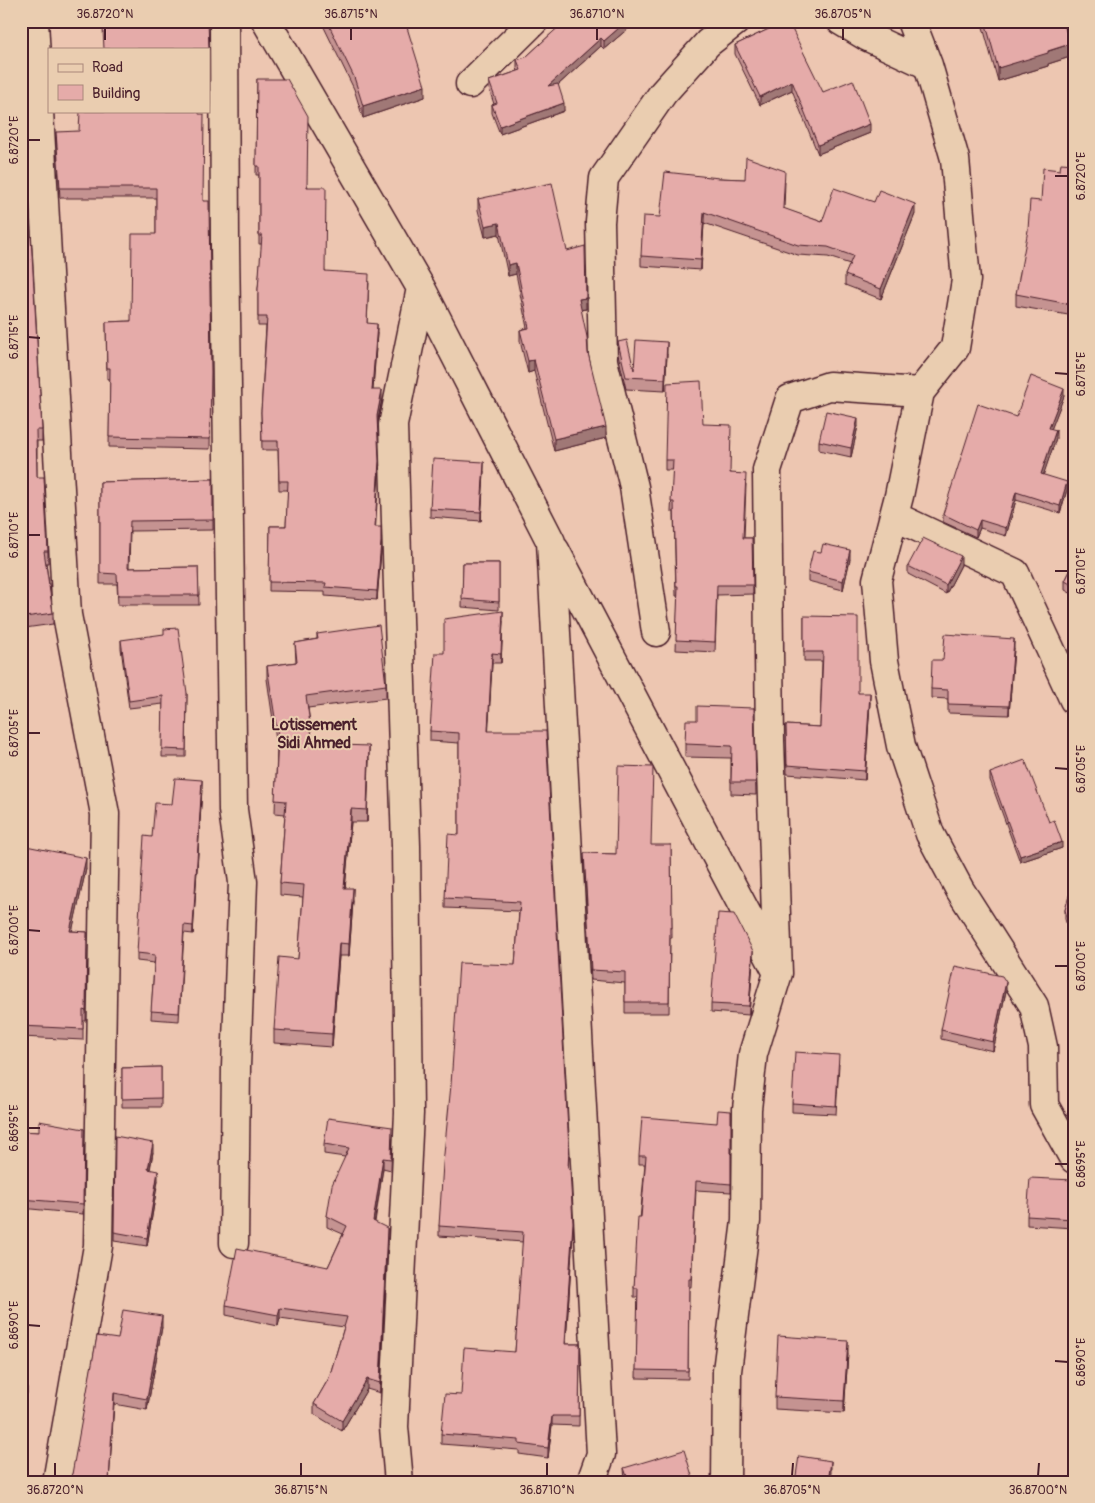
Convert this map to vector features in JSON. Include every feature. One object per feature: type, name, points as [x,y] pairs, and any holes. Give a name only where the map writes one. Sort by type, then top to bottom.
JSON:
[{"type":"street","points":[[21,31],[29,21]]},
{"type":"street","points":[[34,21],[67,615],[105,814],[98,1246],[57,1482]]},
{"type":"street","points":[[224,21],[233,810],[243,882],[236,1067],[234,1243]]},
{"type":"street","points":[[266,21],[421,288],[551,542],[778,972]]},
{"type":"street","points":[[470,84],[534,21]]},
{"type":"street","points":[[656,632],[634,487],[603,361],[600,222],[604,178],[663,92],[708,43],[736,21]]},
{"type":"street","points":[[841,21],[866,36],[928,66]]},
{"type":"street","points":[[912,21],[928,66],[955,159],[966,280],[955,348],[920,392],[894,516],[877,580],[884,660],[901,746],[930,834],[960,890],[1034,1006],[1043,1047],[1044,1105],[1074,1159]]},
{"type":"street","points":[[399,1482],[394,1426],[409,1103],[406,846],[393,425],[421,288]]},
{"type":"street","points":[[726,1482],[727,1371],[746,1222],[747,1109],[752,1054],[778,972],[770,741],[768,470],[790,399],[830,386],[920,392]]},
{"type":"street","points":[[894,516],[1015,573],[1074,700]]},
{"type":"street","points":[[551,542],[601,1454],[591,1482]]},
{"type":"building","points":[[147,21],[208,21],[209,48],[104,48],[103,28],[147,27]]},
{"type":"building","points":[[327,21],[405,21],[425,86],[363,106],[354,77]]},
{"type":"building","points":[[565,21],[627,21],[604,41],[601,38],[548,86],[558,84],[564,103],[500,126],[492,105],[497,103],[489,81],[521,70],[517,60],[526,57]]},
{"type":"building","points":[[774,21],[788,21],[823,92],[853,80],[870,124],[818,145],[792,81],[760,97],[735,45],[771,28],[769,24]]},
{"type":"building","points":[[985,21],[1063,21],[1070,44],[1048,51],[1048,53],[998,68]]},
{"type":"building","points":[[257,79],[287,79],[308,116],[307,187],[326,187],[325,271],[369,274],[367,323],[377,324],[372,390],[382,390],[377,416],[379,461],[375,527],[381,527],[381,542],[377,591],[325,587],[326,583],[269,582],[270,526],[286,526],[288,481],[279,481],[278,441],[262,441],[261,412],[267,317],[258,317],[262,235],[259,235],[259,166],[256,166]]},
{"type":"building","points":[[80,112],[199,112],[199,114],[204,114],[203,201],[209,201],[210,439],[109,437],[110,368],[107,368],[106,322],[131,321],[132,234],[156,234],[156,188],[60,188],[56,132],[79,131]]},
{"type":"building","points":[[21,131],[25,131],[42,430],[36,430],[37,477],[44,477],[48,551],[44,551],[53,613],[25,617],[21,587]]},
{"type":"building","points":[[746,157],[785,171],[783,208],[822,222],[834,188],[874,202],[879,190],[915,204],[881,289],[845,275],[853,256],[828,247],[798,245],[704,212],[701,260],[641,256],[643,216],[660,217],[665,172],[745,179]]},
{"type":"building","points":[[1061,163],[1074,164],[1074,305],[1016,294],[1028,230],[1030,200],[1041,201],[1043,168],[1060,170]]},
{"type":"building","points":[[552,183],[567,251],[585,246],[586,298],[579,299],[587,337],[588,353],[606,427],[554,439],[534,360],[528,361],[520,330],[529,328],[516,263],[508,265],[499,223],[485,226],[478,199]]},
{"type":"building","points":[[627,340],[634,370],[636,340],[667,342],[665,379],[626,377],[618,342]]},
{"type":"building","points":[[1031,376],[1064,389],[1049,428],[1056,430],[1041,474],[1067,482],[1060,506],[1016,492],[1006,528],[980,520],[976,530],[943,514],[978,404],[1016,417]]},
{"type":"building","points":[[701,381],[703,424],[731,425],[730,473],[746,474],[743,538],[752,538],[753,585],[717,585],[715,642],[676,640],[678,586],[676,586],[674,502],[671,502],[673,460],[665,460],[667,383]]},
{"type":"building","points":[[826,411],[858,418],[851,448],[819,441]]},
{"type":"building","points":[[433,459],[484,462],[481,512],[430,509]]},
{"type":"building","points":[[213,479],[213,520],[130,521],[128,568],[198,567],[199,595],[118,595],[117,574],[100,573],[100,482]]},
{"type":"building","points":[[923,538],[961,556],[946,585],[908,566]]},
{"type":"building","points":[[823,544],[850,550],[843,581],[808,572],[813,551],[821,552]]},
{"type":"building","points":[[463,563],[499,563],[499,602],[462,599]]},
{"type":"building","points":[[1074,563],[1074,586],[1065,581]]},
{"type":"building","points":[[503,611],[501,654],[492,653],[488,731],[546,731],[569,1148],[568,1169],[570,1169],[573,1223],[565,1344],[580,1344],[579,1416],[552,1416],[548,1448],[519,1444],[519,1440],[441,1434],[445,1394],[461,1395],[464,1348],[515,1352],[523,1232],[439,1226],[459,963],[515,965],[520,902],[445,898],[448,834],[459,835],[459,733],[430,731],[435,653],[444,653],[444,619]]},
{"type":"building","points":[[804,616],[858,617],[858,693],[870,693],[865,771],[787,765],[786,725],[820,727],[823,652],[804,652]]},
{"type":"building","points":[[379,625],[386,685],[306,696],[313,744],[369,746],[367,810],[351,809],[344,888],[353,888],[349,944],[339,943],[332,1034],[274,1030],[279,957],[298,959],[304,885],[280,883],[286,801],[275,800],[278,737],[267,666],[297,662],[295,643],[318,639],[317,634]]},
{"type":"building","points":[[178,628],[187,693],[186,750],[162,749],[163,696],[129,701],[121,640],[164,634],[164,629]]},
{"type":"building","points":[[945,634],[1014,639],[1009,706],[948,704],[948,690],[931,689],[932,660],[943,660]]},
{"type":"building","points":[[697,706],[754,708],[756,782],[731,782],[732,746],[685,744],[686,720],[697,720]]},
{"type":"building","points":[[1025,760],[1049,822],[1054,820],[1062,842],[1020,856],[990,773]]},
{"type":"building","points":[[618,766],[653,767],[651,845],[671,845],[672,928],[670,927],[669,1002],[625,1002],[625,972],[591,970],[584,853],[616,854]]},
{"type":"building","points":[[175,778],[202,780],[193,926],[184,925],[179,1013],[151,1011],[155,955],[137,953],[144,836],[152,837],[155,803],[172,804]]},
{"type":"building","points":[[21,845],[86,858],[70,931],[87,932],[86,1011],[83,1010],[83,1029],[21,1026]]},
{"type":"building","points":[[1074,879],[1074,937],[1073,937],[1065,910]]},
{"type":"building","points":[[718,913],[734,914],[753,951],[749,1006],[711,1004]]},
{"type":"building","points":[[955,966],[1002,976],[1006,982],[993,1042],[941,1030]]},
{"type":"building","points":[[795,1052],[839,1055],[836,1106],[792,1103]]},
{"type":"building","points":[[161,1067],[161,1098],[122,1099],[122,1068]]},
{"type":"building","points":[[718,1110],[731,1111],[731,1184],[696,1181],[691,1279],[689,1279],[688,1371],[636,1370],[638,1288],[634,1288],[638,1217],[641,1217],[646,1156],[639,1156],[642,1117],[717,1123]]},
{"type":"building","points":[[328,1118],[392,1127],[391,1159],[383,1158],[373,1221],[387,1228],[380,1383],[367,1379],[342,1421],[314,1404],[329,1378],[347,1317],[280,1308],[278,1315],[226,1305],[237,1248],[328,1267],[347,1226],[327,1216],[332,1185],[349,1148],[324,1144]]},
{"type":"building","points":[[39,1121],[84,1129],[83,1204],[21,1199],[21,1131],[39,1132]]},
{"type":"building","points":[[115,1136],[153,1143],[148,1169],[158,1171],[147,1238],[114,1232]]},
{"type":"building","points":[[1030,1178],[1074,1180],[1073,1219],[1027,1216]]},
{"type":"building","points":[[123,1310],[162,1316],[147,1399],[114,1393],[109,1482],[68,1482],[72,1474],[97,1336],[118,1339]]},
{"type":"building","points":[[21,1321],[27,1321],[27,1384],[21,1384]]},
{"type":"building","points":[[778,1336],[848,1341],[844,1401],[775,1397]]},
{"type":"building","points":[[684,1450],[694,1482],[629,1482],[624,1468]]},
{"type":"building","points":[[799,1456],[831,1461],[828,1482],[795,1482]]},
{"type":"district","name":"Lotissement Sidi Ahmed","points":[[314,734]]}]
